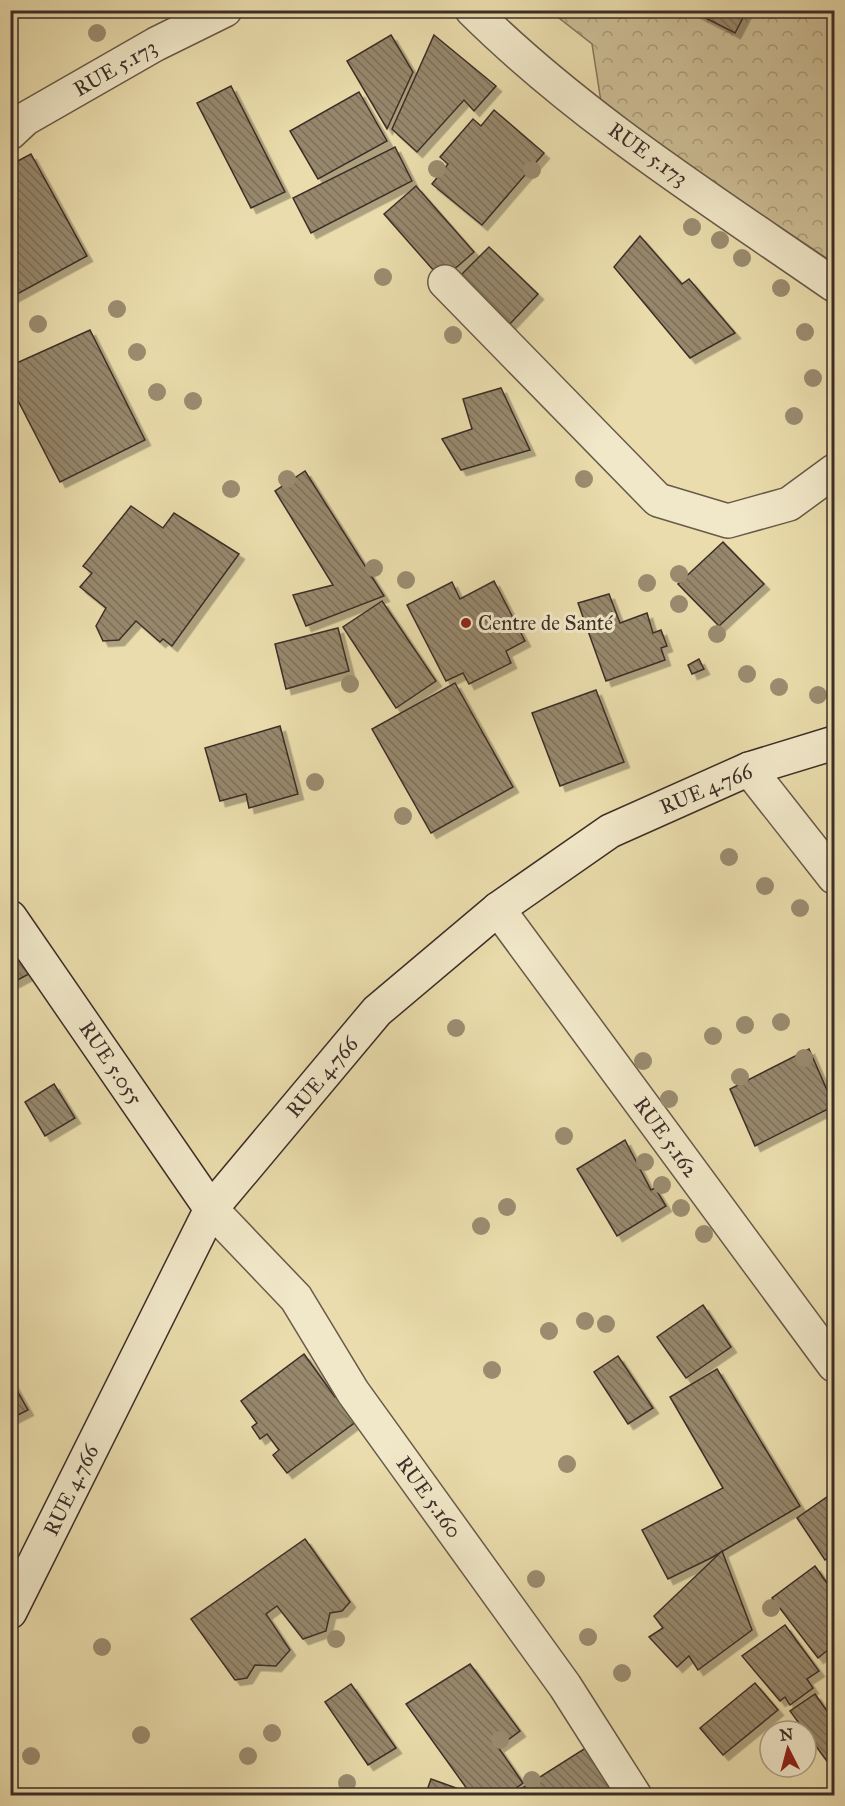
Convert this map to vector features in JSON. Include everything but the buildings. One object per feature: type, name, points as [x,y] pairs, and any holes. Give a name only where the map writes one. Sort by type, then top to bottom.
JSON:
[{"type":"street","name":"RUE 5.173","points":[[15,118],[225,10]]},
{"type":"street","name":"RUE 5.173","points":[[472,10],[520,57],[615,131],[834,285]]},
{"type":"street","points":[[445,282],[658,500],[728,521],[789,504],[834,471]]},
{"type":"street","name":"RUE 4.766","points":[[10,1612],[211,1209],[376,1011],[498,909],[610,831],[749,769],[834,743]]},
{"type":"street","points":[[749,769],[834,877]]},
{"type":"street","name":"RUE 5.162","points":[[498,909],[834,1365]]},
{"type":"street","name":"RUE 5.055","points":[[10,917],[211,1209]]},
{"type":"street","name":"RUE 5.160","points":[[211,1209],[296,1298],[353,1392],[565,1686],[635,1796]]},
{"type":"green space","points":[[550,11],[834,11],[834,263],[602,108],[592,44]]},
{"type":"place","name":"Centre de Santé","points":[[466,623]]}]
